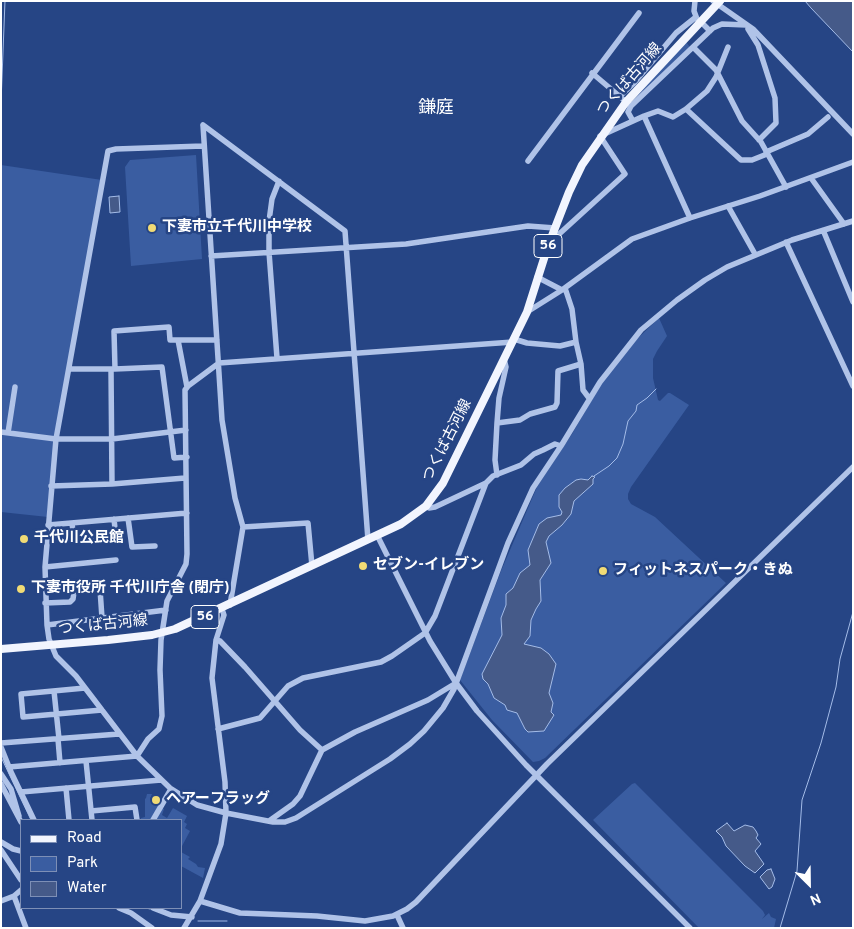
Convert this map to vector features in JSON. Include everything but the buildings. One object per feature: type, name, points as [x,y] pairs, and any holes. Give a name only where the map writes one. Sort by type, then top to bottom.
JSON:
[{"type":"main road","name":"つくば古河線","points":[[1,649],[108,640],[162,633],[184,626],[377,536],[408,520],[426,506],[444,483],[527,312],[537,277],[575,177],[600,136],[717,2]]},
{"type":"street","points":[[620,96],[634,83],[676,33],[697,18],[694,11],[696,1]]},
{"type":"street","points":[[717,2],[753,29],[853,134]]},
{"type":"street","points":[[528,160],[639,12]]},
{"type":"street","points":[[633,122],[628,112],[629,104],[710,31],[722,24],[746,25]]},
{"type":"street","points":[[704,25],[710,31]]},
{"type":"street","points":[[746,25],[758,45],[775,98],[776,123],[759,140]]},
{"type":"street","points":[[693,47],[717,73],[742,121],[759,140],[786,187]]},
{"type":"street","points":[[552,236],[555,237],[564,230],[625,174],[600,136],[658,111],[673,117],[686,109],[704,94],[717,73],[728,47]]},
{"type":"street","points":[[592,73],[629,104]]},
{"type":"street","points":[[686,109],[741,160],[752,160],[808,134],[828,117]]},
{"type":"street","points":[[644,116],[690,218]]},
{"type":"street","points":[[187,927],[200,901],[220,844],[226,814],[225,782],[212,678],[216,640],[226,607],[243,527],[235,498],[222,420],[203,125],[345,231],[368,540]]},
{"type":"street","points":[[203,146],[116,149],[108,151],[88,252],[56,438],[44,567],[47,625],[51,645],[56,656],[76,676],[137,756],[171,789],[194,803],[226,814],[269,821],[279,822],[296,818],[397,754],[410,744],[435,718],[451,695],[508,543],[528,497],[589,398],[615,361],[651,320],[705,280],[755,254],[853,221]]},
{"type":"street","points":[[527,312],[564,289],[632,239],[786,187],[853,162]]},
{"type":"street","points":[[811,178],[844,224]]},
{"type":"street","points":[[277,358],[269,252],[269,220],[272,199],[280,181]]},
{"type":"street","points":[[728,206],[755,254]]},
{"type":"street","points":[[211,256],[406,244],[528,226],[555,228]]},
{"type":"street","points":[[823,230],[853,302]]},
{"type":"street","points":[[786,242],[853,386]]},
{"type":"street","points":[[537,277],[564,289],[572,309],[581,364],[583,390],[589,398]]},
{"type":"street","points":[[112,484],[114,331],[169,327],[170,340],[218,340]]},
{"type":"street","points":[[137,756],[148,739],[157,732],[162,719],[160,670],[162,633],[167,601],[186,564],[185,390],[187,387],[178,340]]},
{"type":"street","points":[[187,387],[219,363],[513,341],[560,346],[576,342]]},
{"type":"street","points":[[497,475],[495,460],[497,424],[499,398],[506,368],[504,359]]},
{"type":"street","points":[[497,424],[520,420],[530,414],[555,407],[557,403],[558,371],[581,364]]},
{"type":"street","points":[[69,369],[113,370],[162,366],[174,458],[186,457]]},
{"type":"street","points":[[15,387],[4,433],[56,438],[112,440],[186,430]]},
{"type":"street","points":[[426,506],[435,508],[486,483],[497,475],[521,465],[534,454],[552,445],[557,444],[561,446]]},
{"type":"street","points":[[200,901],[229,911],[251,914],[317,916],[365,921],[397,914],[416,902],[536,775],[853,467]]},
{"type":"street","points":[[51,486],[112,484],[185,478]]},
{"type":"street","points":[[218,729],[260,718],[288,686],[303,678],[381,662],[425,633],[436,616],[486,483]]},
{"type":"street","points":[[48,525],[187,513]]},
{"type":"street","points":[[128,518],[132,547],[155,546]]},
{"type":"street","points":[[72,523],[74,541],[116,538],[114,519]]},
{"type":"street","points":[[243,527],[308,523],[312,566]]},
{"type":"street","points":[[377,536],[425,633],[456,683],[497,734],[536,775],[690,928]]},
{"type":"street","points":[[44,567],[116,560]]},
{"type":"street","points":[[45,603],[70,602],[73,599],[74,592],[100,589],[102,618]]},
{"type":"street","points":[[47,625],[166,610]]},
{"type":"street","points":[[216,640],[220,641],[245,666],[300,730],[322,750]]},
{"type":"street","points":[[269,821],[293,804],[300,796],[322,750],[355,732],[428,700],[456,683]]},
{"type":"street","points":[[85,688],[21,694],[23,717],[102,710]]},
{"type":"street","points":[[54,690],[60,763]]},
{"type":"street","points":[[34,819],[9,767],[1,745],[119,734]]},
{"type":"street","points":[[9,767],[137,756]]},
{"type":"street","points":[[86,761],[92,819]]},
{"type":"street","points":[[1,774],[11,789],[20,819]]},
{"type":"street","points":[[21,792],[161,780]]},
{"type":"street","points":[[11,789],[18,786]]},
{"type":"street","points":[[2,787],[20,819]]},
{"type":"street","points":[[66,788],[70,819]]},
{"type":"street","points":[[154,819],[171,789]]},
{"type":"street","points":[[91,811],[135,807],[136,819]]},
{"type":"street","points":[[1,842],[12,849],[20,851]]},
{"type":"street","points":[[1,850],[20,878]]},
{"type":"street","points":[[1,901],[14,896],[20,891]]},
{"type":"street","points":[[14,896],[26,928]]},
{"type":"street","points":[[121,909],[131,913],[152,928]]},
{"type":"street","points":[[156,909],[171,915],[192,917]]},
{"type":"street","points":[[397,914],[403,928]]},
{"type":"green space","points":[[686,42],[690,47],[633,100],[649,82]]},
{"type":"green space","points":[[196,155],[202,259],[131,266],[125,167],[130,160]]},
{"type":"green space","points":[[1,165],[102,180],[56,438],[48,517],[1,512]]},
{"type":"green space","name":"フィットネスパーク・きぬ","points":[[659,318],[667,336],[653,359],[653,378],[658,400],[660,401],[670,393],[689,405],[631,487],[628,499],[631,504],[655,517],[726,583],[545,758],[533,762],[492,720],[460,680],[501,571],[537,487],[572,434],[603,381],[635,341]]},
{"type":"green space","points":[[635,783],[763,911],[765,915],[762,919],[769,913],[771,917],[776,919],[774,928],[699,928],[593,820]]},
{"type":"green space","points":[[147,794],[152,794],[150,799],[161,805],[153,819],[141,819],[145,817]]},
{"type":"green space","points":[[162,808],[164,809],[162,815],[167,818],[173,808],[187,816],[184,822],[187,824],[185,828],[190,831],[182,846],[182,819],[156,819]]},
{"type":"green space","points":[[182,853],[190,857],[188,859],[198,867],[205,868],[203,878],[182,867]]},
{"type":"water","points":[[805,1],[853,1],[853,52],[811,8]]},
{"type":"water","points":[[119,196],[120,212],[110,213],[109,197]]},
{"type":"water","points":[[592,476],[595,477],[593,484],[574,501],[571,514],[549,536],[546,542],[551,563],[540,580],[541,601],[531,620],[530,636],[524,644],[541,648],[549,654],[556,664],[549,693],[553,703],[551,712],[554,715],[544,731],[528,732],[517,713],[507,710],[505,705],[494,698],[482,674],[502,635],[501,618],[506,605],[506,594],[513,588],[520,573],[530,565],[528,550],[539,524],[547,518],[561,515],[559,495],[565,488],[576,480],[588,480]]},
{"type":"water","points":[[727,823],[734,831],[745,825],[753,827],[756,831],[758,835],[756,838],[761,844],[755,851],[764,864],[755,873],[745,866],[726,846],[722,837],[716,831]]},
{"type":"water","points":[[771,869],[775,879],[772,887],[769,889],[760,877],[767,870]]},
{"type":"waterway","points":[[1,103],[5,1]]},
{"type":"waterway","points":[[594,476],[617,458],[623,444],[628,421],[636,411],[637,405],[656,389]]},
{"type":"waterway","points":[[780,928],[797,871],[802,800],[821,743],[853,612]]},
{"type":"waterway","points":[[1,757],[31,819]]},
{"type":"waterway","points":[[198,921],[227,921]]},
{"type":"place","name":"下妻市立千代川中学校","points":[[152,228]]},
{"type":"place","name":"千代川公民館","points":[[24,539]]},
{"type":"place","name":"セブン-イレブン","points":[[363,566]]},
{"type":"place","name":"フィットネスパーク・きぬ","points":[[603,571]]},
{"type":"place","name":"下妻市役所 千代川庁舎 (閉庁)","points":[[21,589]]},
{"type":"place","name":"ヘアーフラッグ","points":[[156,800]]},
{"type":"district","name":"鎌庭","points":[[436,109]]}]
